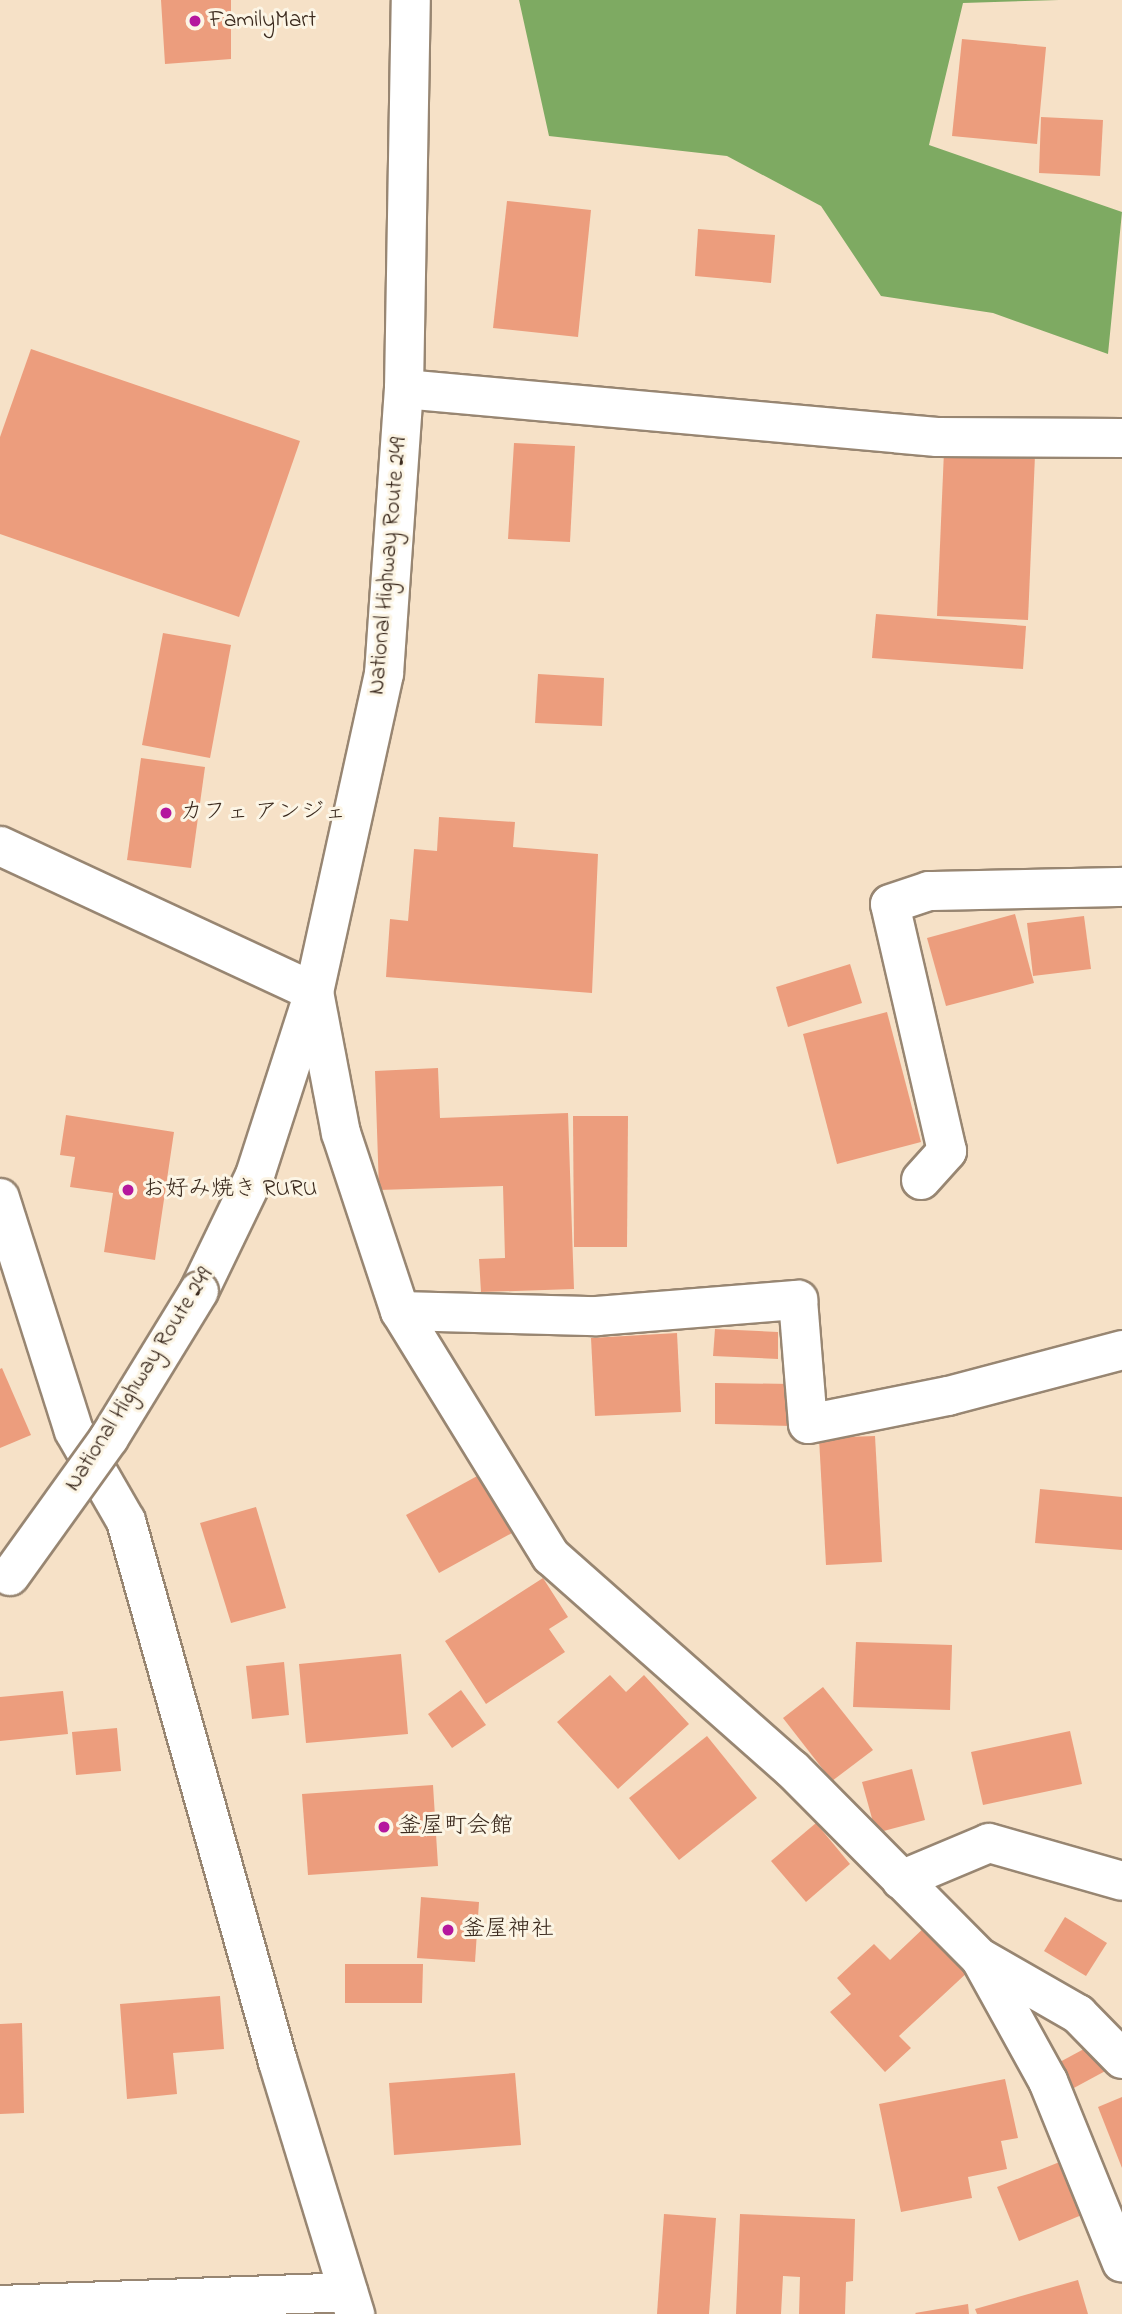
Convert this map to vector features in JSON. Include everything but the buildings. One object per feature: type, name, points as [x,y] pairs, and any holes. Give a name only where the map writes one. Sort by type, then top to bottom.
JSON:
[{"type":"main road","name":"National Highway Route 249","points":[[5,1583],[109,1438],[199,1291],[255,1175],[314,992],[384,674],[404,389],[411,0]]},
{"type":"main road","points":[[404,389],[937,437],[1122,438]]},
{"type":"main road","points":[[0,846],[314,992],[341,1133],[400,1311],[551,1556],[792,1769],[980,1958],[1078,2014],[1122,2059]]},
{"type":"main road","points":[[921,1181],[947,1151],[890,905],[929,891],[1122,887]]},
{"type":"main road","points":[[0,1198],[74,1431],[126,1521],[352,2303],[0,2305]]},
{"type":"main road","points":[[400,1311],[597,1316],[798,1300],[808,1424],[948,1396],[1122,1350]]},
{"type":"main road","points":[[901,1880],[989,1843],[1122,1881]]},
{"type":"main road","points":[[980,1958],[1048,2081],[1122,2263]]},
{"type":"green space","points":[[519,0],[1059,0],[963,3],[929,145],[1122,212],[1108,354],[993,313],[881,296],[821,206],[727,156],[549,136]]},
{"type":"place","name":"FamilyMart","points":[[195,21]]},
{"type":"place","name":"カフェ アンジェ","points":[[166,813]]},
{"type":"place","name":"お好み焼き RURU","points":[[128,1190]]},
{"type":"place","name":"釜屋町会館","points":[[384,1827]]},
{"type":"place","name":"釜屋神社","points":[[448,1930]]}]
